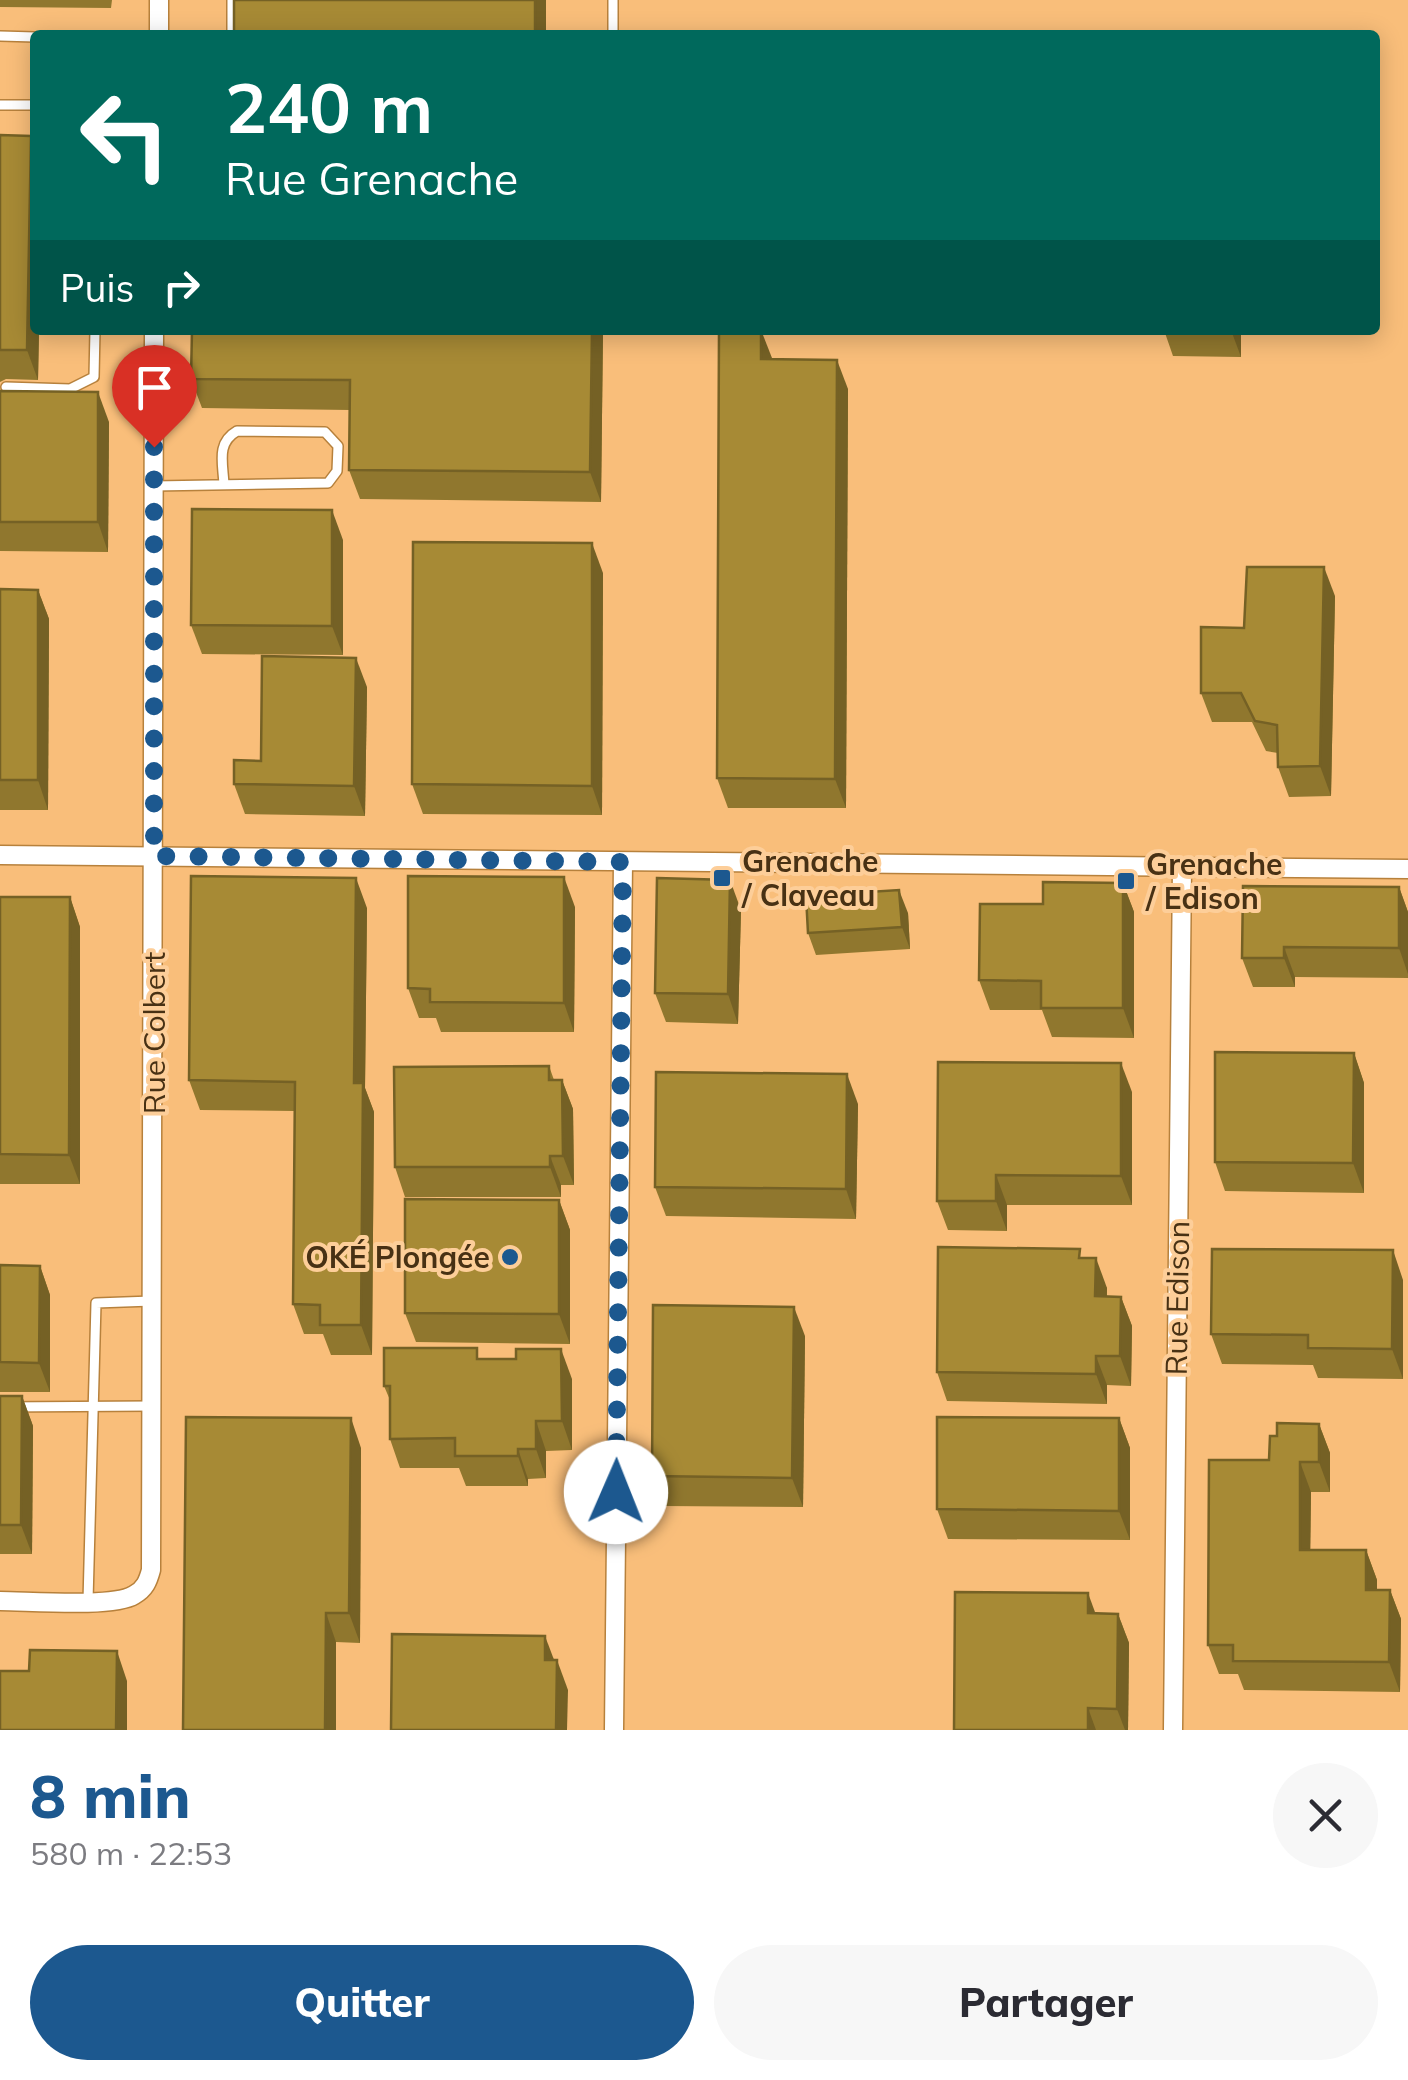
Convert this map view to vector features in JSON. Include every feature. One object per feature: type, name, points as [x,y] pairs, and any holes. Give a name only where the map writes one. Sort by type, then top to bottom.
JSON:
[{"type":"street","points":[[158,30],[159,0]]},
{"type":"street","name":"Rue Colbert","points":[[0,1601],[128,1598],[147,1583],[151,1570],[154,335]]},
{"type":"street","points":[[0,856],[1408,869]]},
{"type":"street","points":[[614,1730],[623,862]]},
{"type":"street","name":"Rue Edison","points":[[1173,1730],[1182,866]]},
{"type":"lane","points":[[232,0],[232,30]]},
{"type":"lane","points":[[613,0],[613,30]]},
{"type":"lane","points":[[0,36],[30,37]]},
{"type":"lane","points":[[0,105],[30,105]]},
{"type":"lane","points":[[0,141],[30,142]]},
{"type":"lane","points":[[6,387],[70,388],[94,376],[94,335]]},
{"type":"lane","points":[[154,486],[224,485],[328,483],[337,471],[338,446],[325,432],[237,431],[226,437],[221,446],[224,485]]},
{"type":"lane","points":[[88,1601],[96,1302],[152,1301]]},
{"type":"lane","points":[[0,1406],[152,1406]]},
{"type":"building","points":[[234,0],[535,0],[535,30],[234,30]]},
{"type":"building","points":[[0,135],[30,136],[27,350],[0,350]]},
{"type":"building","points":[[192,335],[592,335],[590,472],[349,470],[350,380],[191,379]]},
{"type":"building","points":[[719,335],[761,335],[761,359],[837,360],[835,779],[717,778]]},
{"type":"building","points":[[0,391],[98,392],[98,522],[0,522]]},
{"type":"building","points":[[192,509],[332,510],[332,626],[191,625]]},
{"type":"building","points":[[413,542],[592,543],[592,786],[412,784]]},
{"type":"building","points":[[1247,567],[1324,567],[1320,766],[1278,767],[1277,725],[1255,721],[1241,693],[1201,693],[1201,627],[1244,628]]},
{"type":"building","points":[[0,589],[38,590],[38,780],[0,780]]},
{"type":"building","points":[[262,656],[356,658],[354,786],[234,784],[234,760],[261,761]]},
{"type":"building","points":[[191,876],[356,878],[354,1083],[363,1083],[361,1325],[320,1325],[320,1305],[293,1304],[295,1082],[189,1080]]},
{"type":"building","points":[[408,876],[564,877],[564,1003],[430,1002],[430,989],[408,988]]},
{"type":"building","points":[[657,878],[730,880],[728,994],[655,993]]},
{"type":"building","points":[[1043,882],[1123,883],[1123,1008],[1041,1008],[1041,981],[979,980],[980,904],[1043,904]]},
{"type":"building","points":[[1243,886],[1399,887],[1399,948],[1284,947],[1284,958],[1242,958]]},
{"type":"building","points":[[899,890],[902,927],[808,933],[806,896]]},
{"type":"building","points":[[0,897],[70,897],[69,1155],[0,1154]]},
{"type":"building","points":[[1215,1052],[1354,1053],[1353,1163],[1215,1162]]},
{"type":"building","points":[[938,1062],[1121,1063],[1121,1176],[996,1175],[996,1201],[937,1201]]},
{"type":"building","points":[[549,1066],[549,1080],[562,1080],[563,1156],[550,1156],[550,1167],[395,1167],[394,1067]]},
{"type":"building","points":[[656,1072],[847,1074],[846,1189],[655,1187]]},
{"type":"building","points":[[405,1199],[559,1200],[559,1314],[405,1313]]},
{"type":"building","points":[[938,1247],[1080,1249],[1079,1258],[1096,1258],[1095,1296],[1121,1297],[1120,1356],[1096,1356],[1096,1374],[937,1372]]},
{"type":"building","points":[[1212,1249],[1393,1250],[1392,1349],[1308,1348],[1308,1335],[1211,1334]]},
{"type":"building","points":[[0,1265],[40,1266],[39,1363],[0,1362]]},
{"type":"building","points":[[653,1305],[794,1307],[792,1478],[652,1476]]},
{"type":"building","points":[[384,1348],[477,1348],[477,1359],[516,1359],[516,1349],[561,1349],[562,1421],[536,1421],[536,1449],[518,1449],[518,1456],[455,1456],[455,1438],[390,1439],[390,1386],[384,1386]]},
{"type":"building","points":[[0,1396],[22,1396],[21,1525],[0,1525]]},
{"type":"building","points":[[186,1417],[351,1418],[349,1613],[326,1613],[325,1730],[183,1730]]},
{"type":"building","points":[[937,1417],[1119,1418],[1119,1511],[937,1509]]},
{"type":"building","points":[[1277,1423],[1319,1424],[1319,1462],[1300,1462],[1300,1550],[1366,1550],[1366,1590],[1390,1590],[1389,1662],[1233,1661],[1233,1645],[1208,1645],[1209,1460],[1269,1460],[1270,1436],[1277,1436]]},
{"type":"building","points":[[955,1592],[1088,1593],[1088,1613],[1118,1614],[1117,1709],[1088,1708],[1088,1730],[954,1730]]},
{"type":"building","points":[[392,1634],[545,1636],[545,1660],[557,1660],[556,1730],[391,1730]]},
{"type":"building","points":[[30,1650],[117,1651],[116,1730],[0,1730],[0,1671],[29,1671]]},
{"type":"place","name":"Grenache / Claveau","points":[[722,878]]},
{"type":"place","name":"Grenache / Edison","points":[[1126,881]]},
{"type":"place","name":"OKÉ Plongée","points":[[510,1257]]},
{"type":"route","points":[[154,447],[154,856],[623,862],[616,1492]]}]
